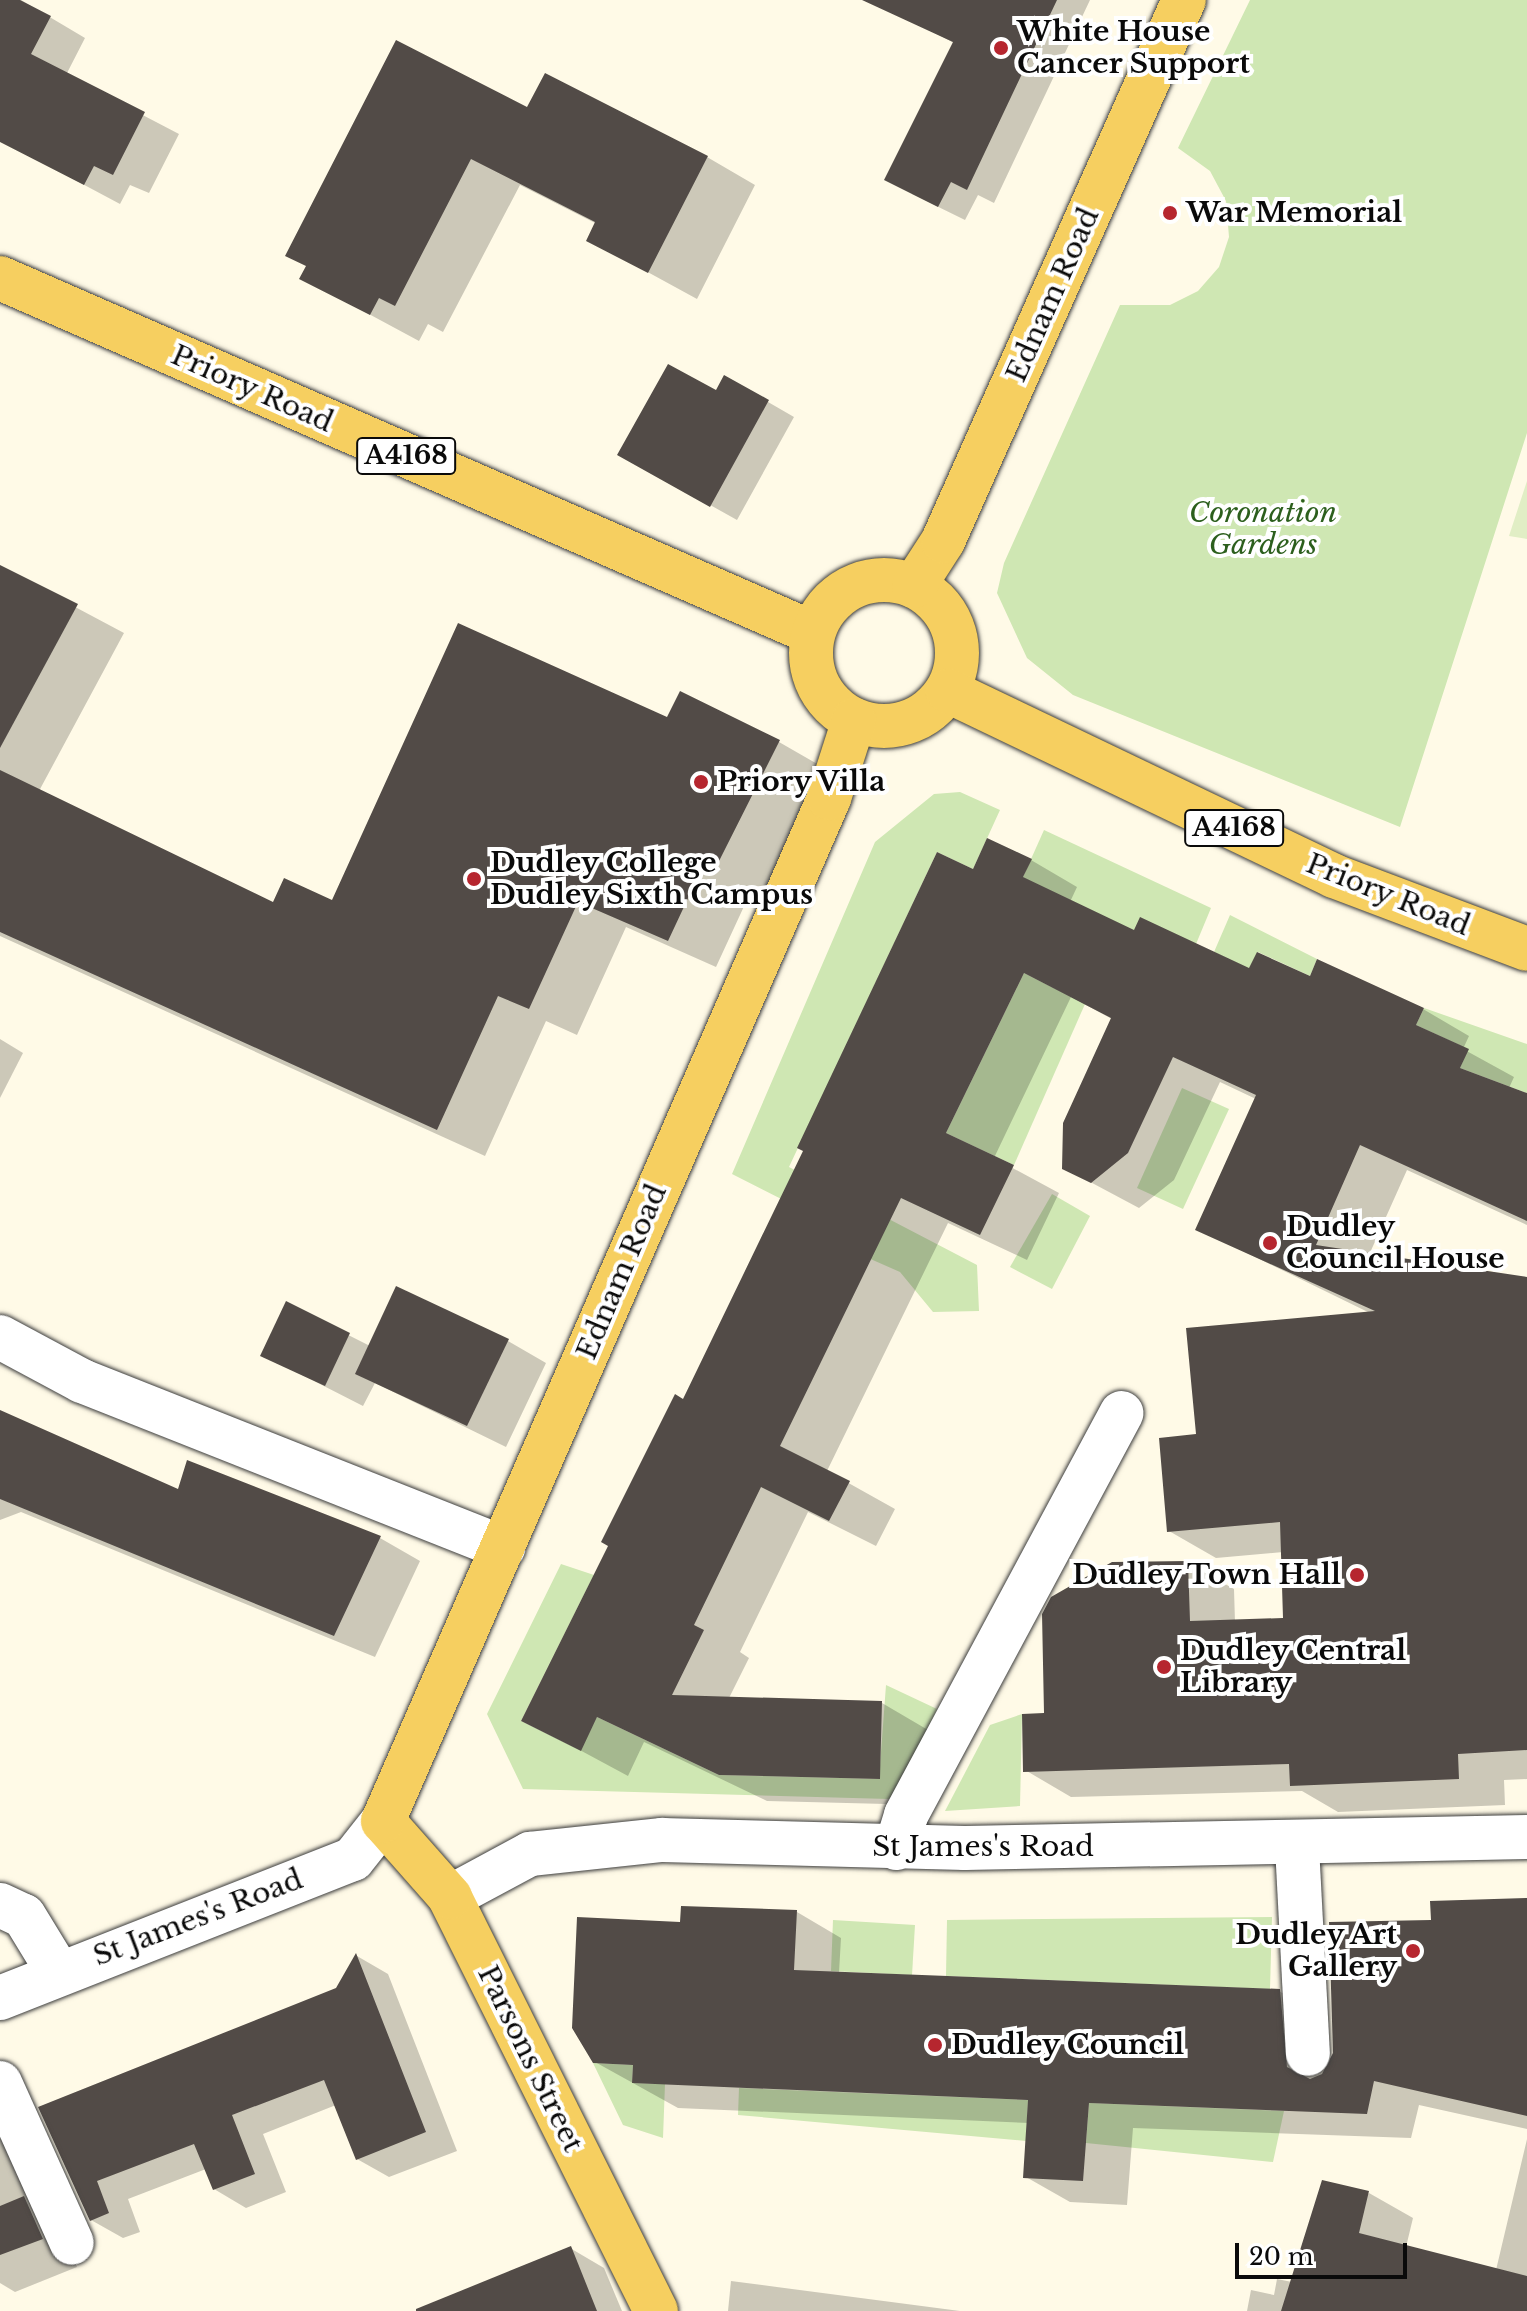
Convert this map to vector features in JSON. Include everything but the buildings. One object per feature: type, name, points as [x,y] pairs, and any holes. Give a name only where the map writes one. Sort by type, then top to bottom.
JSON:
[{"type":"main road","name":"Ednam Road","points":[[914,586],[943,541],[1184,0]]},
{"type":"main road","name":"Priory Road","points":[[0,278],[813,633]]},
{"type":"main road","points":[[870,581],[914,586],[950,619],[957,643],[948,691],[912,721],[880,727],[854,720],[816,680],[813,633],[846,590],[870,581]]},
{"type":"main road","name":"Priory Road","points":[[948,691],[1334,876],[1527,949]]},
{"type":"main road","name":"Ednam Road","points":[[383,1821],[829,798],[854,720]]},
{"type":"main road","name":"Parsons Street","points":[[383,1821],[450,1897],[656,2311]]},
{"type":"street","points":[[0,1337],[82,1381],[503,1548]]},
{"type":"street","points":[[896,1848],[906,1815],[1122,1413]]},
{"type":"street","name":"St James's Road","points":[[0,1998],[57,1970],[353,1859],[383,1821]]},
{"type":"street","name":"St James's Road","points":[[450,1897],[530,1854],[574,1845],[662,1840],[896,1848],[1297,1846],[1527,1837]]},
{"type":"street","points":[[1297,1846],[1308,2054]]},
{"type":"street","points":[[0,1905],[24,1916],[57,1970]]},
{"type":"street","points":[[0,2083],[72,2243]]},
{"type":"green space","name":"Coronation Gardens","points":[[1250,0],[1527,0],[1527,433],[1400,827],[1073,695],[1027,658],[997,593],[1004,563],[1120,305],[1170,305],[1198,291],[1219,267],[1229,237],[1226,201],[1210,171],[1178,148]]},
{"type":"green space","points":[[1527,481],[1527,539],[1509,536]]},
{"type":"green space","points":[[960,792],[1000,810],[973,869],[937,852],[789,1167],[977,1265],[979,1311],[933,1312],[900,1272],[816,1235],[813,1215],[732,1174],[875,842],[934,794]]},
{"type":"green space","points":[[1044,830],[1211,908],[1196,944],[1107,988],[1023,877]]},
{"type":"green space","points":[[1230,915],[1317,959],[1310,976],[1258,952],[1249,969],[1214,952]]},
{"type":"green space","points":[[1024,973],[1085,1004],[1014,1165],[946,1133]]},
{"type":"green space","points":[[1424,1008],[1527,1044],[1527,1093],[1460,1068],[1468,1049],[1416,1025]]},
{"type":"green space","points":[[1182,1088],[1229,1109],[1183,1209],[1137,1188]]},
{"type":"green space","points":[[1052,1194],[1090,1216],[1052,1289],[1010,1267]]},
{"type":"green space","points":[[561,1564],[594,1575],[521,1721],[580,1750],[597,1717],[719,1775],[879,1779],[886,1685],[937,1709],[903,1784],[889,1799],[523,1789],[487,1714]]},
{"type":"green space","points":[[1022,1714],[1020,1806],[945,1811],[990,1725]]},
{"type":"green space","points":[[1272,1917],[1270,1989],[946,1976],[947,1920]]},
{"type":"green space","points":[[833,1920],[915,1925],[912,1975],[831,1971]]},
{"type":"green space","points":[[593,2063],[633,2065],[632,2083],[665,2084],[663,2138],[623,2125]]},
{"type":"green space","points":[[739,2088],[1028,2100],[1026,2141],[738,2115]]},
{"type":"green space","points":[[1089,2103],[1284,2111],[1273,2162],[1086,2143]]},
{"type":"place","name":"White House Cancer Support","points":[[1001,48]]},
{"type":"place","name":"War Memorial","points":[[1170,213]]},
{"type":"place","name":"Priory Villa","points":[[701,782]]},
{"type":"place","name":"Dudley College Dudley Sixth Campus","points":[[474,879]]},
{"type":"place","name":"Dudley Council House","points":[[1270,1243]]},
{"type":"place","name":"Dudley Town Hall","points":[[1357,1575]]},
{"type":"place","name":"Dudley Central Library","points":[[1164,1667]]},
{"type":"place","name":"Dudley Art Gallery","points":[[1413,1951]]},
{"type":"place","name":"Dudley Council","points":[[935,2045]]}]
